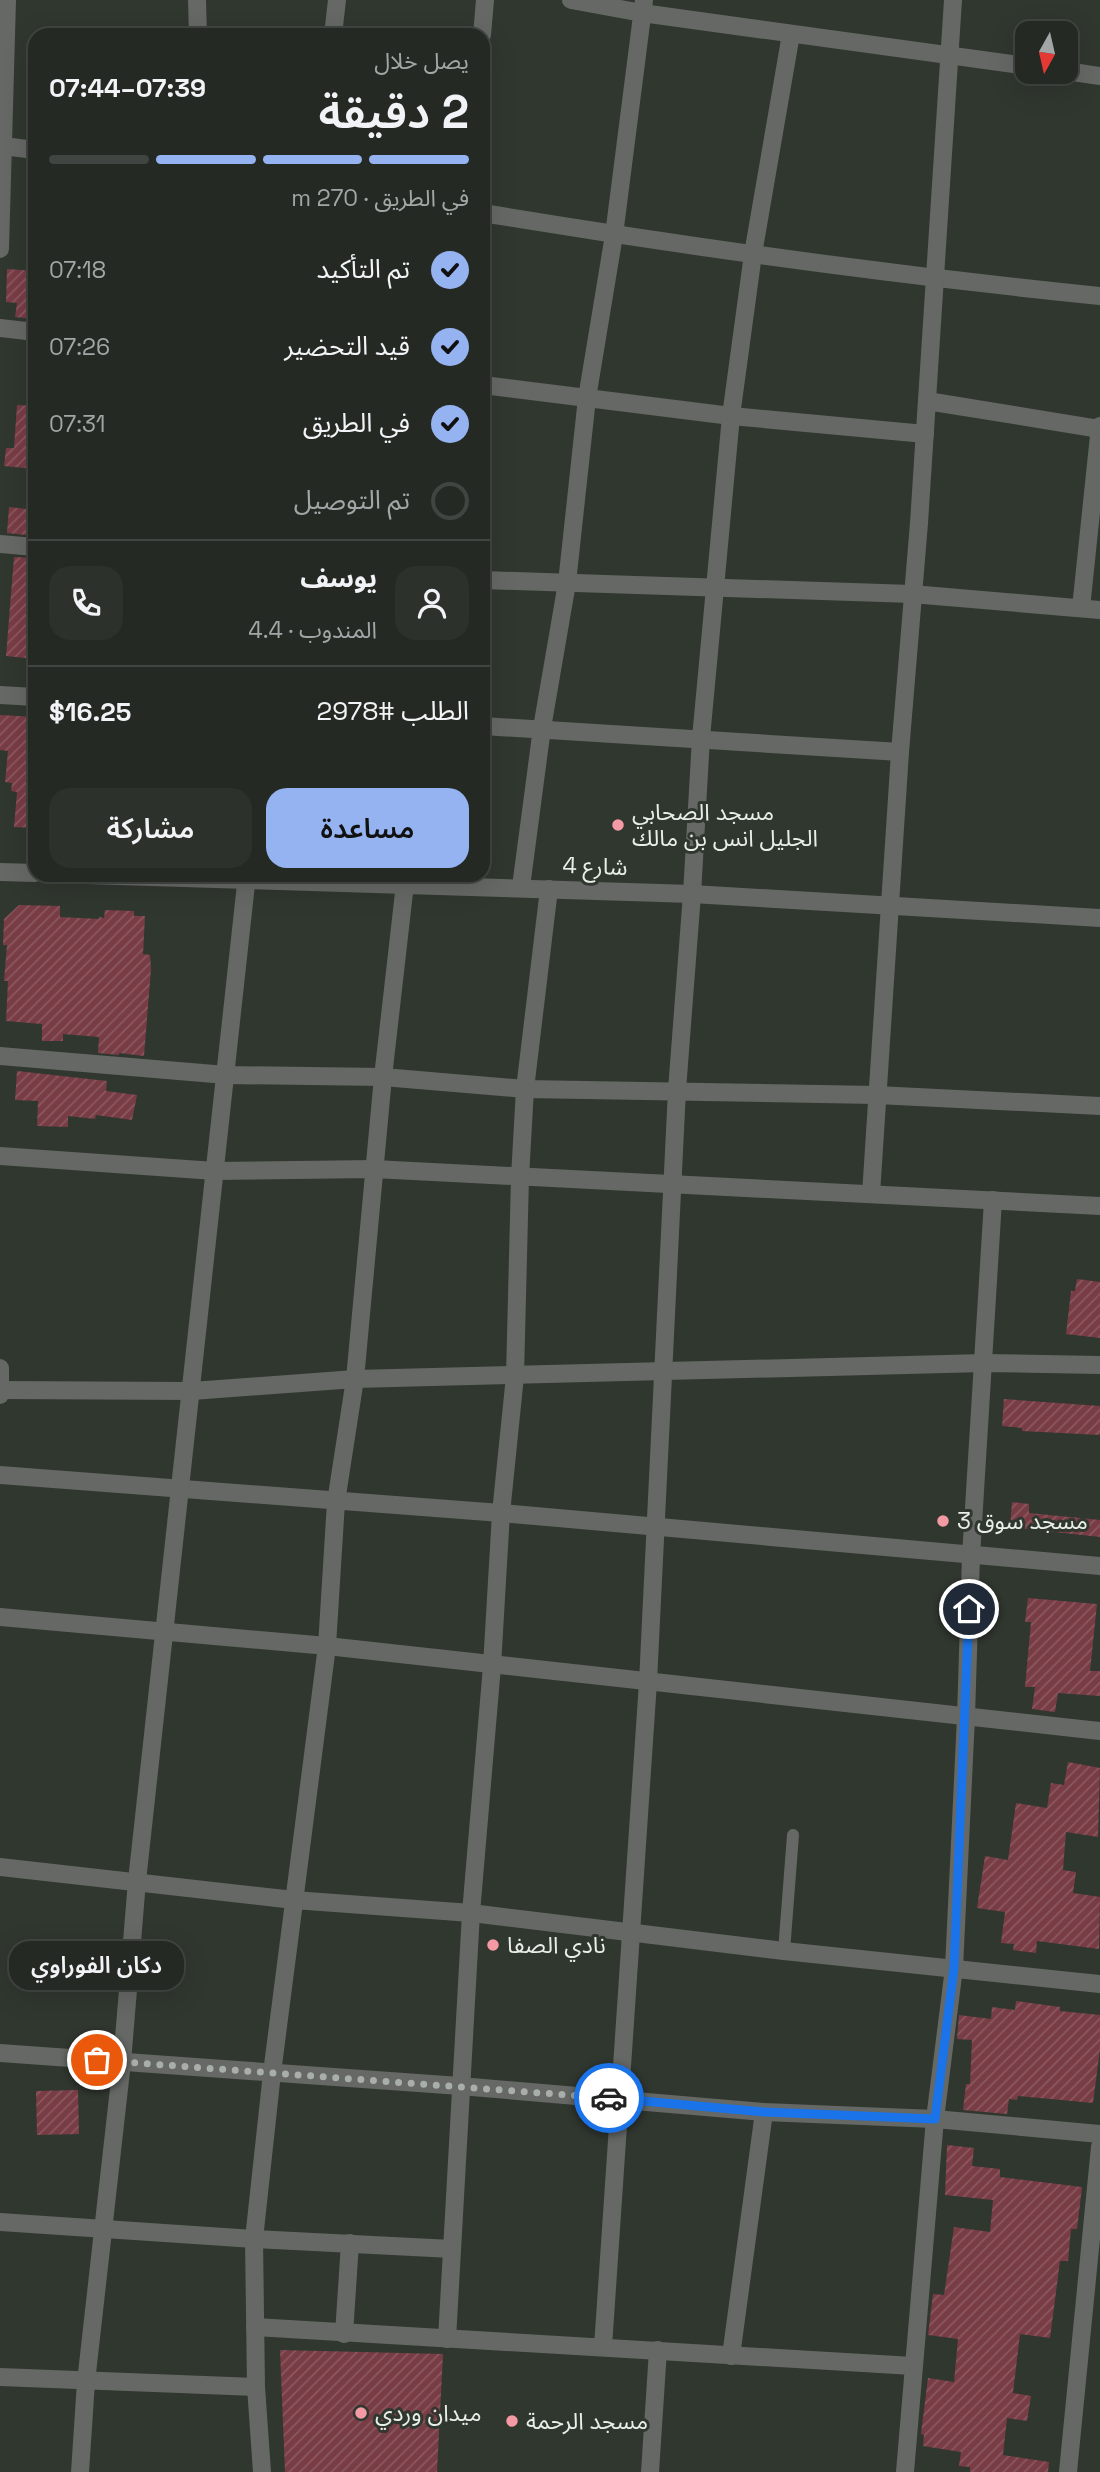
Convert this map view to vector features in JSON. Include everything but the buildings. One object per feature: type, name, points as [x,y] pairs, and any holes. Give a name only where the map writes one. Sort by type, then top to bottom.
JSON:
[{"type":"street","points":[[0,249],[2,95],[7,0]]},
{"type":"street","points":[[197,0],[198,28]]},
{"type":"street","points":[[334,28],[337,0]]},
{"type":"street","points":[[483,28],[485,0]]},
{"type":"street","points":[[571,0],[643,6],[791,34],[1015,64]]},
{"type":"street","points":[[871,1194],[953,0]]},
{"type":"street","points":[[521,887],[542,728],[567,583],[587,398],[614,235],[643,6]]},
{"type":"street","points":[[603,2347],[648,1682],[677,1090],[701,738],[731,416],[753,254],[791,34]]},
{"type":"street","points":[[1078,73],[1100,76]]},
{"type":"street","points":[[3,146],[28,149]]},
{"type":"street","points":[[490,214],[614,235],[934,279],[1100,296]]},
{"type":"street","points":[[0,328],[28,331]]},
{"type":"street","points":[[490,386],[731,416],[925,434]]},
{"type":"street","points":[[927,401],[1100,428],[1081,608]]},
{"type":"street","points":[[0,544],[28,546]]},
{"type":"street","points":[[490,580],[912,594],[1100,610]]},
{"type":"street","points":[[0,695],[28,697]]},
{"type":"street","points":[[490,726],[900,752]]},
{"type":"street","points":[[0,872],[28,873]]},
{"type":"street","points":[[80,2472],[86,2382],[122,2062],[137,1881],[247,882]]},
{"type":"street","points":[[262,2472],[256,2387],[254,2239],[272,2073],[327,1646],[336,1502],[355,1379],[383,1077],[406,882]]},
{"type":"street","name":"شارع 4","points":[[449,882],[1100,918]]},
{"type":"street","points":[[447,2339],[471,1913],[514,1376],[525,1089],[549,889]]},
{"type":"street","points":[[0,1056],[226,1075],[383,1077],[525,1089],[877,1095],[1100,1106]]},
{"type":"street","points":[[0,1156],[215,1171],[374,1168],[1100,1206]]},
{"type":"street","points":[[905,2472],[935,2119],[954,1968],[971,1556],[993,1200]]},
{"type":"street","points":[[0,1368],[0,1391],[192,1391],[355,1379],[984,1363],[1100,1365]]},
{"type":"street","points":[[0,1475],[501,1513],[1100,1566]]},
{"type":"street","points":[[0,1616],[327,1646],[1100,1731]]},
{"type":"street","points":[[0,1867],[294,1900],[471,1913],[784,1951],[1100,1984]]},
{"type":"street","points":[[0,2053],[460,2085],[765,2112],[935,2119],[1100,2134]]},
{"type":"street","points":[[731,2356],[765,2112]]},
{"type":"street","points":[[1068,2472],[1100,2147]]},
{"type":"street","points":[[0,2222],[452,2249]]},
{"type":"street","points":[[344,2334],[350,2243]]},
{"type":"street","points":[[255,2327],[913,2366]]},
{"type":"street","points":[[650,2472],[658,2350]]},
{"type":"street","points":[[0,2377],[256,2387]]},
{"type":"lane","points":[[784,1951],[793,1835]]},
{"type":"way so far","points":[[97,2060],[609,2098]]},
{"type":"place","name":"مسجد الصحابي الجليل انس بن مالك","points":[[618,825]]},
{"type":"place","name":"مسجد سوق 3","points":[[943,1521]]},
{"type":"place","name":"نادي الصفا","points":[[493,1945]]},
{"type":"place","name":"دكان الفوراوي","points":[[97,2060]]},
{"type":"place","name":"ميدان وردي","points":[[361,2413]]},
{"type":"place","name":"مسجد الرحمة","points":[[512,2421]]},
{"type":"route","points":[[609,2098],[765,2112],[935,2119],[954,1968],[969,1609]]}]
